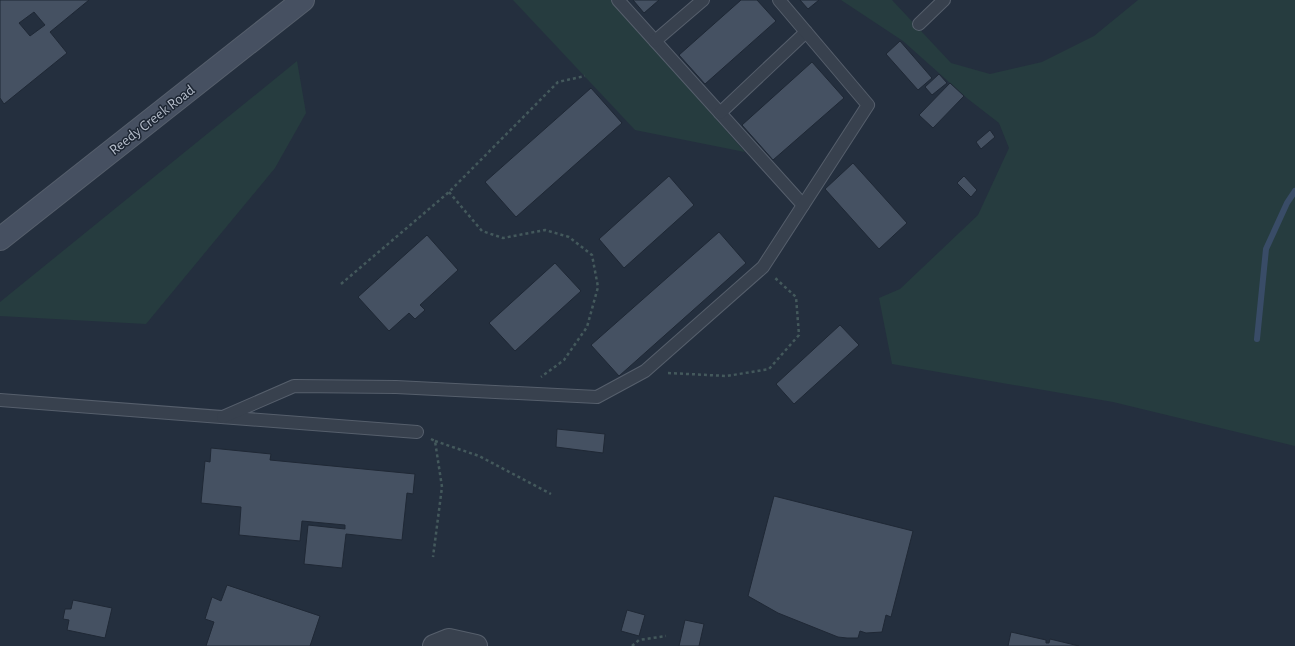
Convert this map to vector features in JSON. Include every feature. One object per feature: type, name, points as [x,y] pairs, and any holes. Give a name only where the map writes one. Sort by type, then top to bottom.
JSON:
[{"type":"main road","name":"Reedy Creek Road","points":[[0,239],[303,0]]},
{"type":"street","points":[[442,643],[476,646]]},
{"type":"lane","points":[[618,0],[803,205]]},
{"type":"lane","points":[[655,41],[703,0]]},
{"type":"lane","points":[[223,417],[294,386],[396,387],[598,397],[645,371],[763,267],[868,105],[779,0]]},
{"type":"lane","points":[[919,24],[944,0]]},
{"type":"lane","points":[[720,113],[806,32]]},
{"type":"lane","points":[[0,400],[417,432]]},
{"type":"path","points":[[341,284],[449,192],[558,82],[585,76]]},
{"type":"path","points":[[449,192],[482,231],[503,238],[545,230],[569,237],[592,255],[598,287],[587,327],[564,360],[520,394]]},
{"type":"path","points":[[645,371],[727,376],[769,368],[799,335],[796,297],[763,267]]},
{"type":"path","points":[[417,432],[435,441],[479,456],[551,494]]},
{"type":"path","points":[[433,558],[442,487],[435,441]]},
{"type":"path","points":[[632,646],[639,640],[666,636]]},
{"type":"green space","points":[[513,0],[612,0],[745,152],[635,130]]},
{"type":"green space","points":[[841,0],[892,0],[951,63],[990,74],[1042,62],[1094,36],[1138,0],[1295,0],[1295,446],[1113,402],[892,364],[879,298],[900,289],[978,215],[1009,148],[999,123],[968,99],[903,41]]},
{"type":"green space","points":[[297,61],[306,113],[275,168],[146,324],[0,316],[0,302]]},
{"type":"building","points":[[0,0],[89,0],[50,32],[67,53],[4,104],[0,98]],"holes":[[[34,12],[45,25],[30,36],[19,23]]]},
{"type":"building","points":[[633,0],[659,0],[644,13]]},
{"type":"building","points":[[741,0],[757,0],[776,21],[705,84],[679,55]]},
{"type":"building","points":[[800,0],[819,0],[808,9]]},
{"type":"building","points":[[900,41],[932,78],[918,90],[886,54]]},
{"type":"building","points":[[812,62],[844,98],[773,160],[742,125]]},
{"type":"building","points":[[939,74],[947,83],[932,95],[925,87]]},
{"type":"building","points":[[950,83],[964,96],[933,128],[919,115]]},
{"type":"building","points":[[591,88],[622,123],[516,217],[485,182]]},
{"type":"building","points":[[990,130],[995,137],[981,149],[976,142]]},
{"type":"building","points":[[853,163],[907,223],[879,249],[825,189]]},
{"type":"building","points":[[669,176],[694,205],[624,268],[599,239]]},
{"type":"building","points":[[964,176],[977,190],[971,197],[957,183]]},
{"type":"building","points":[[719,232],[746,263],[619,376],[591,345]]},
{"type":"building","points":[[427,235],[458,270],[420,305],[425,310],[415,319],[409,313],[389,331],[358,297]]},
{"type":"building","points":[[555,263],[581,291],[515,351],[489,323]]},
{"type":"building","points":[[840,325],[859,345],[794,404],[776,384]]},
{"type":"building","points":[[557,429],[605,434],[603,453],[556,447]]},
{"type":"building","points":[[211,448],[271,454],[270,460],[415,474],[413,494],[407,493],[402,540],[346,534],[342,568],[304,564],[308,525],[345,529],[345,525],[302,521],[300,541],[239,535],[241,507],[201,503],[205,461],[210,462]]},
{"type":"building","points":[[774,496],[913,531],[891,617],[886,615],[882,632],[866,633],[860,631],[858,638],[838,637],[778,613],[748,596]]},
{"type":"building","points":[[227,585],[320,616],[310,646],[206,646],[214,622],[205,619],[212,597],[221,601]]},
{"type":"building","points":[[73,600],[112,608],[105,638],[67,630],[69,620],[63,619],[65,609],[71,609]]},
{"type":"building","points":[[627,610],[645,615],[639,636],[621,631]]},
{"type":"building","points":[[685,620],[704,624],[699,646],[679,646]]},
{"type":"building","points":[[1011,632],[1046,640],[1046,643],[1049,643],[1050,639],[1079,646],[1008,646]]},
{"type":"waterway","points":[[1257,339],[1266,249],[1287,203],[1295,191]]}]
